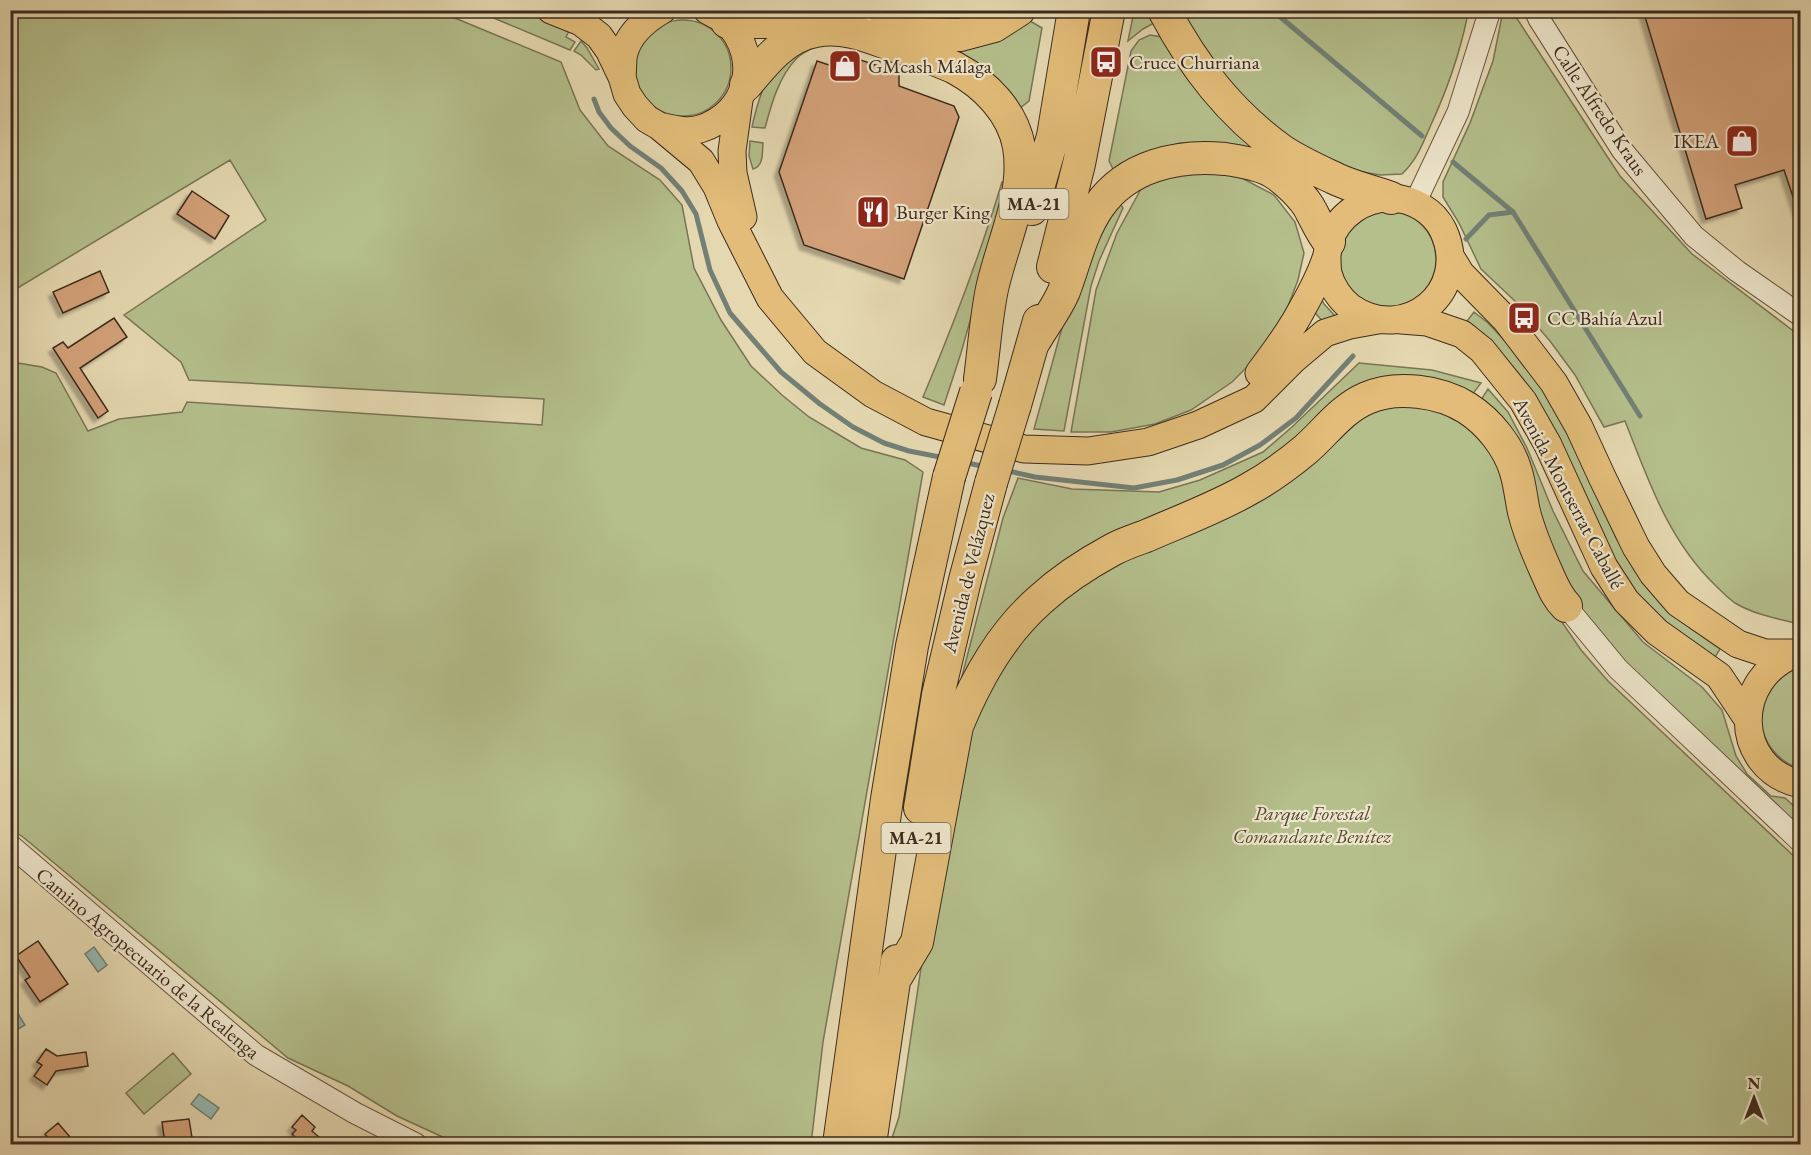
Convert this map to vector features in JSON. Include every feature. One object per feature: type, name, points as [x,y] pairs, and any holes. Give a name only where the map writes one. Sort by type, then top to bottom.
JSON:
[{"type":"highway","points":[[717,16],[783,22],[815,13],[864,15],[924,34],[960,35],[994,26],[1018,10]]},
{"type":"highway","name":"Avenida de Velázquez","points":[[839,1144],[887,799],[912,645],[949,477],[1014,276],[1053,136],[1074,10]]},
{"type":"highway","name":"Avenida de Velázquez","points":[[870,1144],[938,695],[965,580],[1034,342],[1079,164],[1109,10]]},
{"type":"highway","points":[[1164,10],[1192,58],[1215,90],[1248,123],[1283,152],[1336,179],[1403,200]]},
{"type":"highway","points":[[742,93],[772,53],[796,38],[815,31],[836,30],[861,34],[954,68],[973,80],[998,102],[1012,124],[1019,145],[1021,170],[1015,207],[992,289],[978,386]]},
{"type":"highway","points":[[1034,342],[1063,293],[1080,241],[1098,207],[1119,184],[1142,170],[1162,163],[1206,157],[1243,161],[1273,172],[1311,209],[1328,249]]},
{"type":"highway","points":[[893,982],[917,942],[957,726],[970,694],[1011,630],[1041,598],[1076,572],[1113,549],[1224,503],[1280,470],[1305,450],[1344,411],[1367,398],[1392,392],[1418,392],[1445,397],[1467,408],[1484,422],[1504,444],[1516,470],[1533,543],[1558,598],[1566,606]]},
{"type":"highway","points":[[822,1144],[832,1068],[858,1017]]},
{"type":"main road","points":[[550,10],[581,21],[598,36],[609,50],[635,106],[701,160],[717,187],[731,221],[770,298],[815,352],[873,394],[926,422],[1024,449],[1088,451],[1148,442],[1198,425],[1254,399],[1293,360],[1325,333],[1350,325],[1415,315],[1438,297],[1447,278],[1450,256],[1447,240],[1440,225],[1429,212],[1403,200],[1374,199],[1359,205],[1346,215],[1335,227],[1303,307],[1286,339],[1256,377],[1198,425]]},
{"type":"main road","points":[[622,77],[624,53],[634,32],[648,18],[662,10]]},
{"type":"main road","points":[[717,16],[742,42],[747,66],[732,151],[733,173],[753,262]]},
{"type":"main road","points":[[659,126],[686,131],[700,129],[721,120],[742,93]]},
{"type":"main road","points":[[1328,249],[1328,273],[1335,290],[1346,304],[1361,314],[1390,320]]},
{"type":"main road","name":"Avenida Montserrat Caballé","points":[[1450,256],[1461,274],[1506,320],[1554,382],[1580,427],[1636,547],[1653,574],[1678,603],[1738,644],[1765,653],[1798,653]]},
{"type":"main road","name":"Avenida Montserrat Caballé","points":[[1390,320],[1427,322],[1462,334],[1482,350],[1522,401],[1533,419],[1605,567],[1626,601],[1657,632],[1719,676],[1748,718]]},
{"type":"main road","points":[[1798,653],[1779,661],[1766,672],[1756,685],[1750,701],[1748,718],[1750,736],[1757,753],[1769,768],[1798,787]]},
{"type":"street","points":[[1478,10],[1484,33]]},
{"type":"street","points":[[1403,200],[1458,112],[1490,10]]},
{"type":"street","name":"Calle Alfredo Kraus","points":[[1535,13],[1622,150],[1694,236],[1737,271],[1800,315]]},
{"type":"street","points":[[1566,606],[1618,669],[1800,841]]},
{"type":"street","name":"Camino Agropecuario de la Realenga","points":[[10,845],[256,1055],[355,1113],[416,1144]]},
{"type":"green space","points":[[1461,10],[1467,18],[1460,46],[1447,87],[1422,146],[1402,174],[1380,175],[1346,169],[1313,155],[1272,125],[1231,87],[1178,11]]},
{"type":"green space","points":[[10,11],[438,11],[561,62],[580,110],[608,146],[660,180],[682,205],[694,268],[721,320],[751,366],[809,417],[861,448],[905,460],[923,472],[823,1042],[811,1144],[453,1144],[397,1116],[348,1086],[288,1058],[11,829],[11,362],[42,367],[56,373],[88,431],[119,419],[182,412],[187,402],[542,425],[544,399],[189,380],[181,362],[124,315],[266,220],[230,160],[16,289],[10,280]]},
{"type":"green space","points":[[477,11],[524,11],[570,29],[566,37],[575,42],[570,50]]},
{"type":"green space","points":[[1134,11],[1149,11],[1156,22],[1128,41]]},
{"type":"green space","points":[[1503,11],[1512,11],[1620,176],[1692,254],[1800,336],[1800,624],[1759,614],[1735,603],[1699,567],[1684,549],[1661,508],[1625,421],[1604,427],[1575,375],[1550,341],[1516,302],[1481,269],[1459,223],[1443,197],[1443,182],[1470,123],[1493,61]]},
{"type":"green space","points":[[683,20],[701,24],[717,34],[727,50],[731,68],[727,86],[717,102],[701,112],[683,116],[665,112],[649,102],[639,86],[635,68],[639,50],[649,34],[665,24]]},
{"type":"green space","points":[[1030,21],[1042,28],[1029,101],[1020,108],[957,52],[992,43]]},
{"type":"green space","points":[[1150,35],[1162,37],[1260,152],[1204,143],[1180,143],[1144,155],[1120,169],[1113,169],[1109,161],[1131,51],[1139,40]]},
{"type":"green space","points":[[581,41],[599,69],[596,70],[574,51]]},
{"type":"green space","points":[[822,44],[803,53],[785,73],[765,128],[752,127],[762,90],[776,65],[790,55]]},
{"type":"green space","points":[[750,141],[763,143],[761,162],[753,169],[749,156]]},
{"type":"green space","points":[[1187,172],[1236,175],[1274,195],[1295,222],[1304,253],[1298,280],[1283,319],[1259,355],[1232,382],[1191,410],[1155,424],[1111,432],[1071,432],[1096,290],[1117,233],[1141,189],[1159,179]]},
{"type":"green space","points":[[1002,182],[1009,182],[944,405],[923,397],[966,290]]},
{"type":"green space","points":[[1116,198],[1123,208],[1099,261],[1091,286],[1064,431],[1034,429],[1068,306]]},
{"type":"green space","points":[[1388,211],[1406,214],[1422,225],[1433,241],[1436,259],[1433,277],[1422,293],[1406,304],[1388,307],[1370,304],[1354,293],[1343,277],[1340,259],[1343,241],[1354,225],[1370,214]]},
{"type":"green space","points":[[1318,292],[1324,304],[1337,318],[1324,323],[1310,307]]},
{"type":"green space","points":[[1474,312],[1488,323],[1521,358],[1564,421],[1616,538],[1635,571],[1665,608],[1720,649],[1714,659],[1654,614],[1628,583],[1474,326],[1467,321]]},
{"type":"green space","points":[[1359,363],[1432,370],[1481,383],[1468,400],[1403,385],[1266,470],[1091,553],[954,707],[1003,518],[1018,478],[1072,489],[1159,492],[1200,480],[1263,452]]},
{"type":"green space","points":[[1488,389],[1508,412],[1527,448],[1553,511],[1583,571],[1643,642],[1702,687],[1722,710],[1736,756],[1747,774],[1771,796],[1785,798],[1796,808],[1800,815],[1800,827],[1613,651],[1570,596],[1477,406]]},
{"type":"green space","name":"Parque Forestal Comandante Benítez","points":[[1425,398],[1485,432],[1557,615],[1581,650],[1608,681],[1800,862],[1800,1144],[890,1144],[899,1117],[931,900],[955,766],[991,672],[1062,592],[1346,418]]},
{"type":"green space","points":[[1800,667],[1800,769],[1775,753],[1762,730],[1761,716],[1763,703],[1769,690],[1781,676]]},
{"type":"green space","points":[[173,1053],[191,1074],[144,1114],[126,1093]]},
{"type":"water","points":[[94,947],[107,965],[98,972],[85,954]]},
{"type":"water","points":[[12,1004],[25,1025],[15,1031],[11,1024]]},
{"type":"water","points":[[199,1094],[219,1108],[211,1119],[191,1104]]},
{"type":"building","name":"IKEA","points":[[1643,10],[1800,10],[1800,211],[1798,212],[1784,170],[1735,185],[1742,208],[1706,219]]},
{"type":"building","points":[[837,52],[899,73],[899,86],[954,106],[959,117],[904,279],[804,245],[779,172],[817,61],[832,66]]},
{"type":"building","points":[[192,191],[229,216],[215,239],[177,214]]},
{"type":"building","points":[[100,271],[109,292],[63,313],[53,292]]},
{"type":"building","points":[[114,318],[127,337],[80,368],[108,411],[98,418],[53,348],[63,342],[68,348]]},
{"type":"building","points":[[38,941],[68,984],[40,1002],[25,980],[30,977],[16,956]]},
{"type":"building","points":[[46,1049],[57,1056],[86,1052],[88,1066],[56,1071],[47,1085],[34,1076],[42,1065],[37,1062]]},
{"type":"building","points":[[302,1115],[315,1127],[312,1131],[327,1144],[288,1144],[295,1137],[292,1134],[296,1130],[292,1127]]},
{"type":"building","points":[[189,1119],[193,1144],[165,1144],[162,1122]]},
{"type":"building","points":[[58,1123],[76,1144],[53,1144],[45,1134]]},
{"type":"waterway","points":[[1272,10],[1422,136]]},
{"type":"waterway","points":[[594,99],[599,112],[611,128],[630,146],[661,168],[682,191],[696,214],[710,270],[730,313],[781,372],[853,427],[884,443],[945,458]]},
{"type":"waterway","points":[[1453,162],[1513,212],[1640,416]]},
{"type":"waterway","points":[[1466,239],[1489,215],[1513,212]]},
{"type":"waterway","points":[[1004,470],[1035,477],[1134,488],[1177,480],[1223,465],[1260,445],[1296,418],[1353,356]]},
{"type":"waterway","points":[[963,462],[986,467]]},
{"type":"place","name":"Cruce Churriana","points":[[1106,62]]},
{"type":"place","name":"GMcash Málaga","points":[[845,66]]},
{"type":"place","name":"IKEA","points":[[1742,141]]},
{"type":"place","name":"Burger King","points":[[873,212]]},
{"type":"place","name":"CC Bahía Azul","points":[[1524,318]]}]
